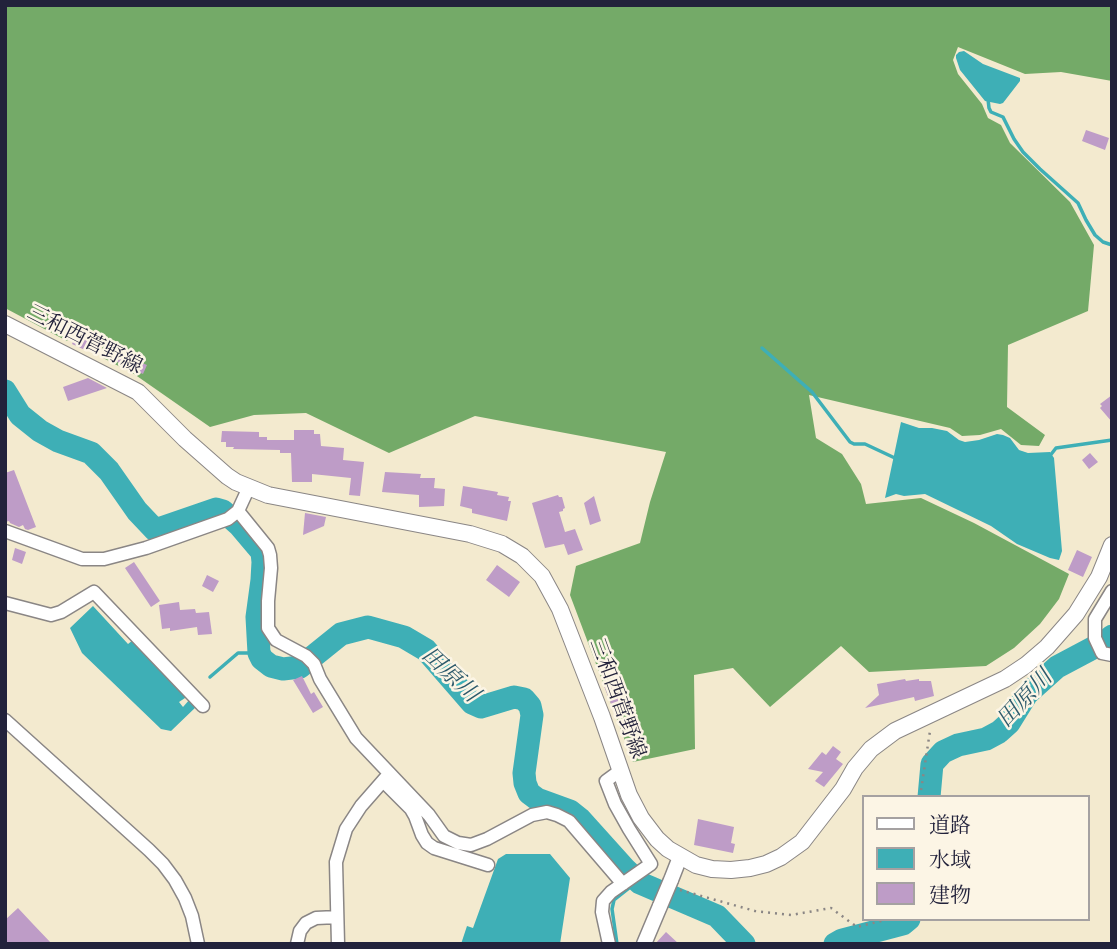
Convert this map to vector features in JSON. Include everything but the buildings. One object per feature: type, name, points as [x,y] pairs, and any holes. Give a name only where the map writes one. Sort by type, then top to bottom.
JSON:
[{"type":"main road","name":"三和西菅野線","points":[[5,324],[138,392],[227,477],[248,487],[268,495],[470,534],[502,544],[522,556],[542,576],[560,609],[634,806],[648,830],[680,857],[712,869],[750,868],[781,858],[802,842],[871,749],[895,731],[1005,679],[1026,665],[1107,585],[1112,545]]},
{"type":"street","points":[[5,531],[82,559],[104,559],[146,548],[234,515],[248,487]]},
{"type":"street","points":[[234,515],[268,548],[271,568],[268,628],[276,640],[310,660],[356,738],[411,809],[427,843],[434,848],[488,865]]},
{"type":"street","points":[[1107,585],[1095,619],[1095,638],[1107,654]]},
{"type":"street","points":[[5,603],[51,615],[94,592],[203,706]]},
{"type":"street","points":[[5,720],[163,864],[185,898],[198,944]]},
{"type":"street","points":[[609,944],[603,901],[611,892],[651,864],[615,804],[606,780],[621,771]]},
{"type":"street","points":[[386,777],[429,814],[444,836],[458,843],[471,845],[487,839],[532,815],[547,812],[557,814],[569,821],[628,880]]},
{"type":"street","points":[[338,944],[336,862],[346,829],[360,806],[386,777]]},
{"type":"street","points":[[644,944],[660,906],[675,885],[680,857]]},
{"type":"street","points":[[296,944],[306,923],[316,918],[337,917]]},
{"type":"path","points":[[920,795],[931,721],[928,716]]},
{"type":"path","points":[[675,885],[755,911],[791,915],[831,908],[857,927],[881,921]]},
{"type":"green space","points":[[5,5],[1112,5],[1112,81],[1061,72],[1025,74],[958,47],[953,60],[958,74],[982,104],[988,118],[1001,125],[1010,143],[1070,202],[1094,245],[1088,311],[1008,345],[1007,407],[1045,435],[1039,446],[1021,445],[1001,429],[980,435],[962,436],[950,428],[809,395],[816,438],[842,454],[861,484],[866,504],[921,498],[974,523],[1069,574],[1059,599],[1040,624],[1014,648],[986,666],[869,672],[841,646],[770,707],[733,668],[694,675],[695,749],[633,762],[570,595],[576,566],[640,543],[666,452],[475,416],[389,453],[306,413],[254,415],[210,427],[134,374],[103,358],[102,341],[74,328],[67,341],[5,308]]},
{"type":"water","points":[[964,51],[983,64],[1020,78],[1003,103],[985,101],[960,70],[956,55]]},
{"type":"water","points":[[901,422],[919,428],[947,431],[965,442],[1003,435],[1010,438],[1019,450],[1028,453],[1050,452],[1054,458],[1062,551],[1059,560],[1017,544],[991,526],[925,494],[896,494],[885,498]]},
{"type":"water","points":[[93,606],[128,644],[133,640],[188,696],[179,702],[183,707],[190,699],[197,706],[171,731],[161,729],[82,653],[70,628]]},
{"type":"water","points":[[506,854],[550,854],[570,878],[560,944],[461,944],[467,926],[473,928],[498,859]]},
{"type":"waterway","points":[[988,99],[991,112],[1003,117],[1023,152],[1078,203],[1095,235],[1112,245]]},
{"type":"waterway","points":[[762,348],[812,392],[850,442],[865,444],[897,459]]},
{"type":"waterway","name":"田原川","points":[[5,391],[20,415],[40,431],[91,453],[109,471],[137,511],[155,530],[216,509],[223,511],[240,526],[262,552],[262,580],[257,617],[259,653],[271,666],[283,669],[300,667],[341,634],[368,627],[404,637],[426,650],[472,703],[481,707],[514,697],[524,699],[530,706],[532,715],[524,773],[529,793],[537,799],[570,811],[580,819],[640,883],[717,916],[744,944]]},
{"type":"waterway","points":[[1049,457],[1056,448],[1112,440]]},
{"type":"waterway","name":"田原川","points":[[929,795],[932,764],[943,752],[958,745],[986,739],[999,732],[1009,723],[1027,694],[1057,667],[1112,636]]},
{"type":"waterway","points":[[210,677],[238,653],[259,653]]},
{"type":"waterway","points":[[617,944],[612,909],[614,900],[638,881]]},
{"type":"waterway","name":"田原川","points":[[835,944],[907,921]]}]
